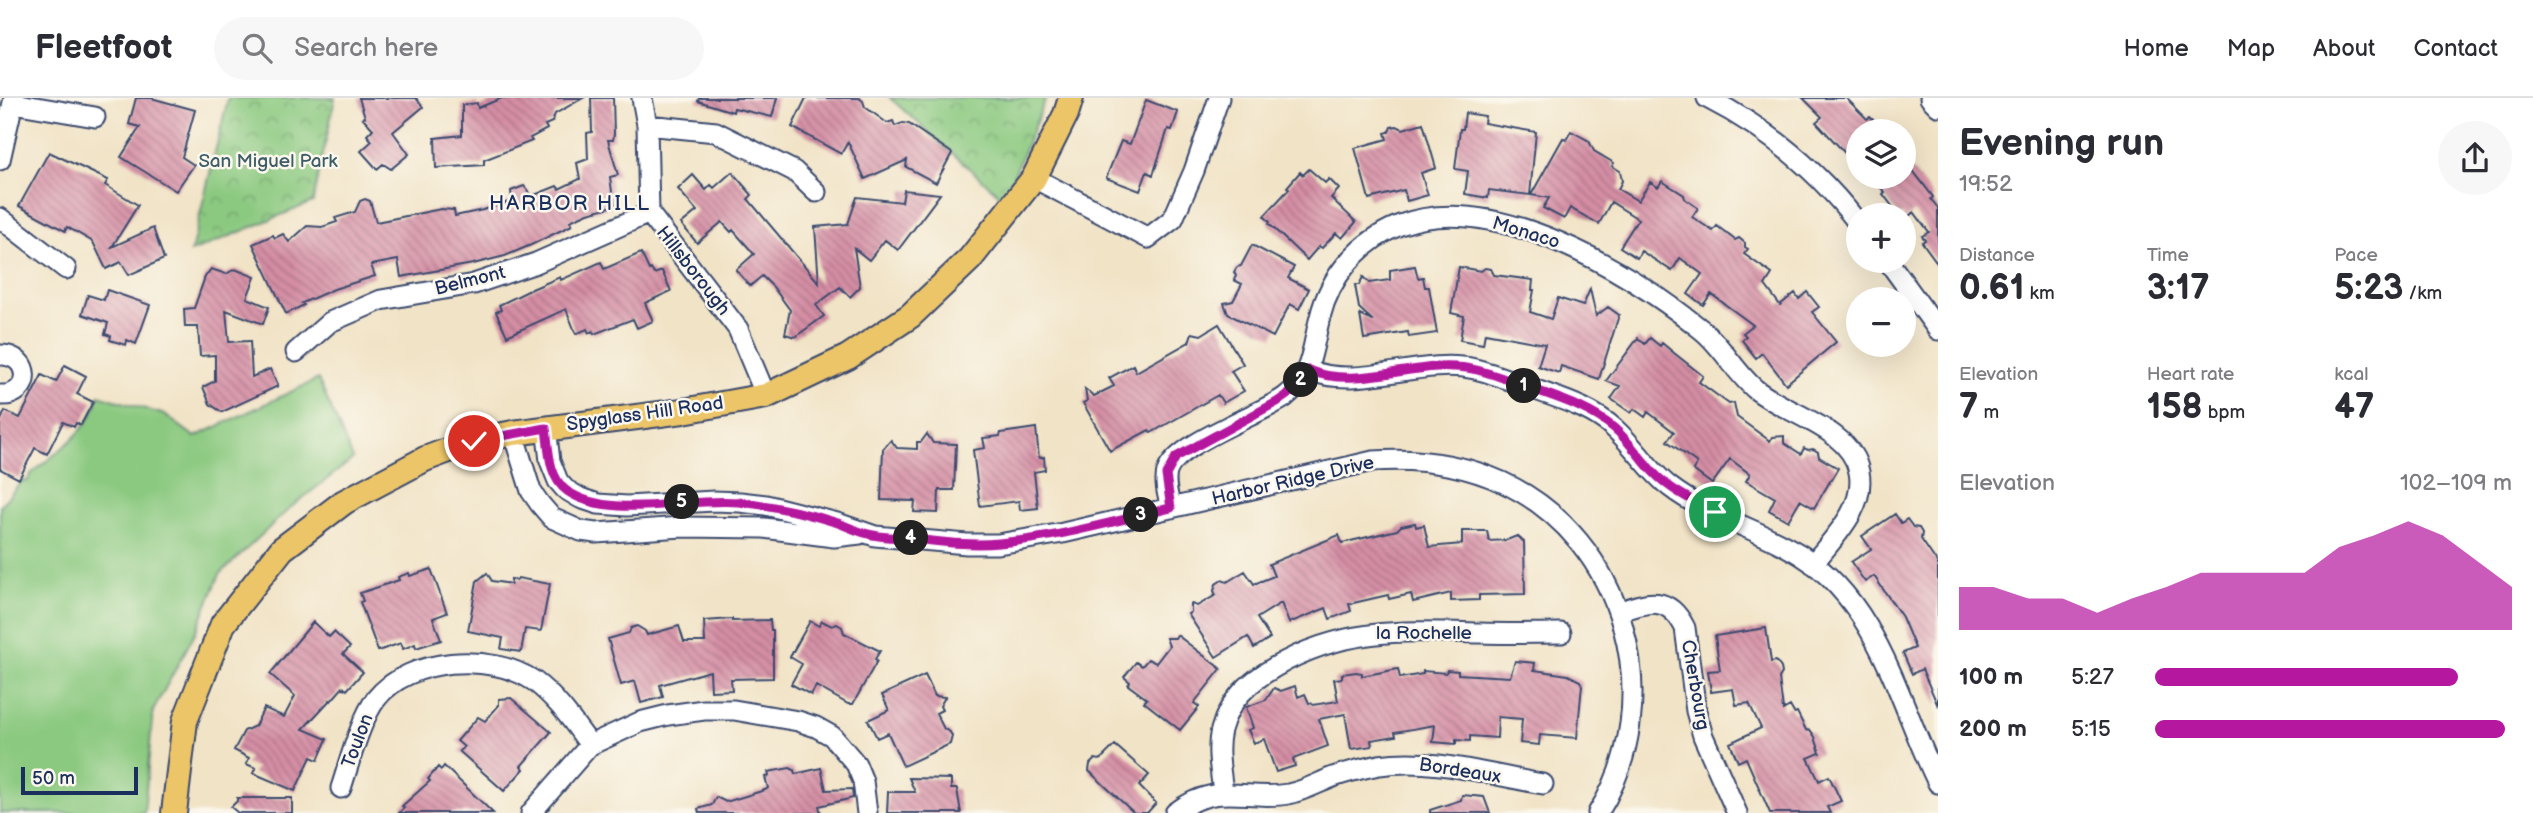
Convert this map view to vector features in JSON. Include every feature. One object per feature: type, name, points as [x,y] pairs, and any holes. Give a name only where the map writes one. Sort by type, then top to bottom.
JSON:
[{"type":"main road","name":"Spyglass Hill Road","points":[[174,813],[185,721],[223,624],[282,549],[344,502],[425,458],[474,441],[546,428],[683,411],[765,396],[848,357],[909,316],[970,258],[1034,178],[1066,114],[1071,98]]},
{"type":"street","name":"Hillsborough","points":[[642,98],[647,125],[649,213],[738,329],[765,396]]},
{"type":"street","points":[[1034,178],[1148,237],[1173,219],[1194,171],[1220,98]]},
{"type":"street","points":[[1707,98],[1735,104],[1802,162],[1846,209]]},
{"type":"street","points":[[1930,98],[1938,106]]},
{"type":"street","points":[[1,153],[13,100],[95,117]]},
{"type":"street","points":[[647,125],[716,132],[794,171],[816,192]]},
{"type":"street","name":"Belmont","points":[[296,352],[330,322],[381,300],[486,280],[536,263],[649,213]]},
{"type":"street","name":"Monaco","points":[[1171,508],[1166,475],[1176,457],[1277,402],[1290,393],[1308,370],[1314,355],[1320,318],[1335,279],[1362,248],[1380,235],[1418,219],[1448,216],[1497,221],[1554,239],[1637,285],[1692,323],[1718,345],[1754,388],[1770,400],[1836,436],[1847,446],[1859,472],[1857,502],[1852,513],[1813,564]]},
{"type":"street","points":[[0,218],[66,269]]},
{"type":"street","points":[[1897,273],[1938,330]]},
{"type":"street","points":[[0,355],[13,356],[18,360],[24,380],[17,392],[0,395]]},
{"type":"street","points":[[1308,370],[1322,376],[1340,378],[1429,366],[1453,366],[1490,374],[1576,405],[1596,415],[1614,428],[1671,488],[1690,500],[1784,545],[1838,585],[1859,611],[1876,640],[1938,783]]},
{"type":"street","name":"Harbor Ridge Drive","points":[[546,428],[550,461],[558,481],[580,498],[596,503],[627,506],[714,501],[766,505],[837,523],[864,533]]},
{"type":"street","name":"Harbor Ridge Drive","points":[[513,433],[531,491],[540,504],[552,518],[568,527],[589,532],[682,527],[764,528],[834,537],[864,533],[967,544],[998,544],[1063,533],[1373,461],[1409,460],[1469,470],[1503,483],[1544,509],[1570,532],[1587,552],[1606,583],[1619,612],[1630,652],[1632,713],[1622,760],[1614,783],[1598,813]]},
{"type":"street","points":[[589,532],[596,503]]},
{"type":"street","name":"Cherbourg","points":[[1619,612],[1652,603],[1663,604],[1680,618],[1685,628],[1691,686],[1703,736],[1737,813]]},
{"type":"street","name":"la Rochelle","points":[[1223,793],[1219,751],[1220,733],[1226,716],[1234,700],[1246,687],[1288,659],[1313,648],[1366,633],[1561,633]]},
{"type":"street","name":"Toulon","points":[[341,788],[375,700],[387,687],[405,676],[443,664],[467,662],[491,666],[510,670],[532,680],[566,712],[590,745]]},
{"type":"street","points":[[531,813],[590,745],[640,722],[704,710],[734,710],[798,721],[832,736],[856,764],[863,781],[867,813]]},
{"type":"street","name":"Bordeaux","points":[[1175,813],[1196,800],[1223,793],[1288,794],[1357,770],[1403,763],[1437,764],[1543,784]]},
{"type":"green space","name":"San Miguel Park","points":[[228,98],[335,98],[313,202],[191,252]]},
{"type":"green space","points":[[890,98],[1046,98],[1004,199]]},
{"type":"green space","points":[[318,379],[353,459],[290,508],[220,574],[196,631],[153,711],[144,813],[0,813],[0,506],[23,480],[27,482],[31,474],[81,430],[95,408],[99,395],[165,415],[195,437]]},
{"type":"building","points":[[136,98],[151,98],[195,110],[182,157],[194,165],[176,191],[121,157],[140,127],[129,124]]},
{"type":"building","points":[[359,98],[416,98],[423,107],[393,132],[409,154],[391,169],[383,164],[377,169],[361,151],[372,141],[367,135],[373,129],[363,118],[365,117]]},
{"type":"building","points":[[502,98],[583,98],[555,114],[552,122],[545,125],[547,129],[530,138],[532,141],[484,160],[484,165],[436,168],[435,138],[462,135],[462,105],[477,103],[478,108]]},
{"type":"building","points":[[591,98],[613,98],[614,134],[613,140],[608,140],[618,175],[610,177],[614,206],[570,221],[572,225],[505,256],[473,264],[401,277],[398,260],[371,265],[375,276],[334,289],[302,303],[304,305],[286,314],[253,244],[273,235],[275,238],[283,234],[289,242],[307,226],[322,227],[337,222],[335,218],[355,212],[360,201],[365,199],[370,201],[376,222],[441,209],[454,210],[455,216],[483,210],[512,201],[511,191],[524,186],[532,196],[557,186],[559,189],[580,179],[577,163],[588,159],[587,133],[592,132]]},
{"type":"building","points":[[699,98],[777,98],[772,117],[734,108],[733,112],[698,101]]},
{"type":"building","points":[[806,98],[859,98],[865,107],[887,123],[893,121],[895,126],[909,124],[952,153],[936,183],[906,167],[907,160],[865,179],[848,142],[841,154],[792,127]]},
{"type":"building","points":[[1803,98],[1846,98],[1867,119],[1846,119],[1846,154],[1816,122],[1822,117]]},
{"type":"building","points":[[1146,100],[1178,112],[1172,130],[1168,129],[1153,175],[1147,172],[1140,191],[1106,178],[1121,141],[1130,144]]},
{"type":"building","points":[[1465,113],[1485,116],[1484,123],[1536,132],[1530,195],[1489,190],[1488,198],[1465,194],[1468,171],[1455,169],[1460,129],[1463,129]]},
{"type":"building","points":[[1423,123],[1436,168],[1421,173],[1428,195],[1407,201],[1404,190],[1369,199],[1355,148],[1387,139],[1385,133],[1389,132],[1391,127],[1403,129]]},
{"type":"building","points":[[1571,131],[1589,141],[1594,151],[1614,163],[1612,166],[1620,171],[1622,181],[1618,189],[1638,201],[1650,182],[1658,187],[1662,181],[1698,208],[1692,217],[1713,231],[1717,226],[1735,240],[1739,238],[1748,249],[1744,254],[1772,274],[1765,285],[1780,305],[1795,293],[1799,299],[1807,292],[1819,307],[1812,312],[1836,342],[1786,384],[1762,353],[1756,358],[1742,340],[1746,336],[1743,333],[1753,325],[1711,294],[1703,305],[1688,294],[1702,274],[1680,258],[1672,271],[1641,251],[1637,258],[1620,247],[1638,219],[1611,202],[1599,224],[1570,208],[1564,219],[1543,208],[1549,198],[1531,195],[1563,138],[1566,140]]},
{"type":"building","points":[[49,152],[108,180],[105,185],[138,205],[112,247],[153,228],[164,259],[129,275],[121,262],[106,269],[93,242],[67,227],[65,231],[19,206]]},
{"type":"building","points":[[1309,169],[1325,183],[1329,179],[1339,189],[1331,198],[1356,222],[1342,238],[1336,233],[1307,260],[1264,216],[1289,189],[1287,187],[1300,172],[1303,175]]},
{"type":"building","points":[[732,172],[752,195],[748,199],[819,283],[815,227],[848,224],[857,197],[902,202],[904,190],[940,194],[898,250],[885,240],[869,260],[854,248],[860,287],[850,297],[840,287],[816,305],[824,316],[795,337],[785,334],[790,310],[773,287],[762,276],[750,286],[736,270],[754,254],[733,230],[731,232],[722,222],[697,243],[681,224],[697,211],[678,189],[693,175],[706,190],[711,185],[714,188]]},
{"type":"building","points":[[1916,175],[1933,197],[1931,199],[1938,208],[1938,264],[1922,242],[1925,240],[1922,236],[1929,232],[1916,215],[1916,203],[1890,203],[1883,194],[1885,192],[1882,189],[1916,189]]},
{"type":"building","points":[[1252,245],[1294,267],[1288,278],[1309,289],[1299,309],[1290,304],[1273,337],[1228,314],[1224,303],[1233,301],[1242,284],[1234,280],[1234,272],[1241,266]]},
{"type":"building","points":[[641,253],[649,270],[654,274],[662,271],[671,291],[645,303],[653,321],[637,328],[633,319],[594,334],[587,329],[576,334],[566,309],[507,336],[496,312],[501,310],[499,305],[560,277],[561,280],[601,262],[604,269]]},
{"type":"building","points":[[1415,266],[1418,278],[1423,277],[1425,287],[1429,287],[1437,333],[1409,337],[1408,332],[1364,339],[1360,315],[1373,321],[1359,308],[1355,285],[1359,285],[1363,277],[1369,283],[1390,280],[1390,270]]},
{"type":"building","points":[[1459,267],[1481,271],[1485,268],[1491,269],[1494,275],[1533,280],[1530,312],[1551,319],[1558,298],[1583,306],[1590,289],[1596,316],[1608,307],[1619,315],[1599,379],[1561,366],[1559,373],[1538,366],[1545,344],[1485,333],[1483,344],[1460,340],[1464,316],[1451,313]]},
{"type":"building","points":[[211,269],[226,274],[235,269],[255,277],[247,298],[269,307],[263,324],[226,310],[229,342],[250,341],[252,377],[270,369],[278,386],[222,412],[210,404],[203,387],[215,381],[215,355],[200,356],[198,327],[185,327],[184,309],[194,308],[205,277]]},
{"type":"building","points":[[107,290],[150,305],[136,344],[127,340],[126,345],[110,340],[111,336],[105,334],[108,323],[82,314],[88,295],[104,300]]},
{"type":"building","points":[[1219,324],[1243,364],[1231,371],[1244,391],[1223,403],[1218,395],[1151,433],[1149,430],[1110,451],[1083,403],[1087,401],[1085,389],[1094,396],[1114,386],[1109,378],[1133,365],[1136,372],[1189,342],[1192,333],[1201,335]]},
{"type":"building","points":[[1638,338],[1645,344],[1650,338],[1660,346],[1662,343],[1703,376],[1699,382],[1729,404],[1734,403],[1737,417],[1770,441],[1772,437],[1784,436],[1784,443],[1801,454],[1804,448],[1813,449],[1818,452],[1819,457],[1838,468],[1814,508],[1800,500],[1788,521],[1769,510],[1775,498],[1746,481],[1750,474],[1730,459],[1712,484],[1693,470],[1697,463],[1667,441],[1674,432],[1648,412],[1645,417],[1634,409],[1631,413],[1611,399],[1620,386],[1606,381]]},
{"type":"building","points":[[65,365],[86,376],[77,394],[93,402],[81,425],[76,423],[74,427],[63,422],[47,454],[35,448],[19,479],[0,469],[0,422],[5,411],[20,418],[42,375],[56,382]]},
{"type":"building","points":[[1036,428],[1039,458],[1044,457],[1045,470],[1034,472],[1038,508],[1020,510],[1019,501],[980,506],[973,450],[985,448],[983,438]]},
{"type":"building","points":[[927,434],[933,443],[956,444],[954,490],[939,490],[938,513],[914,512],[915,501],[881,500],[883,449],[891,440],[897,448],[917,449],[917,442],[921,442]]},
{"type":"building","points":[[1895,514],[1901,523],[1907,519],[1913,527],[1919,528],[1921,539],[1938,564],[1938,706],[1922,669],[1912,674],[1903,653],[1915,648],[1902,617],[1874,576],[1865,582],[1851,562],[1871,549],[1862,536]]},
{"type":"building","points":[[1415,523],[1416,527],[1424,525],[1429,547],[1462,544],[1462,531],[1487,531],[1489,541],[1507,540],[1517,536],[1524,542],[1525,594],[1479,595],[1479,600],[1451,601],[1451,593],[1413,602],[1411,594],[1389,599],[1388,595],[1349,604],[1351,611],[1330,619],[1326,608],[1289,623],[1281,603],[1257,618],[1270,638],[1254,648],[1248,637],[1216,657],[1188,614],[1191,612],[1191,604],[1197,606],[1216,595],[1216,584],[1222,580],[1227,582],[1245,571],[1254,584],[1274,576],[1269,564],[1339,535],[1342,543]]},
{"type":"building","points":[[431,569],[447,613],[433,618],[441,640],[403,649],[401,643],[378,651],[360,602],[363,601],[360,593],[399,580],[398,577],[409,573],[410,576]]},
{"type":"building","points":[[487,573],[492,581],[511,584],[511,579],[518,578],[550,584],[541,631],[525,629],[521,652],[501,649],[503,638],[468,631],[477,581]]},
{"type":"building","points":[[770,620],[773,630],[773,678],[731,679],[732,690],[711,691],[710,671],[660,685],[663,697],[641,703],[635,681],[621,685],[608,639],[629,633],[631,628],[637,626],[647,635],[679,626],[684,642],[705,642],[704,621]]},
{"type":"building","points":[[810,621],[819,626],[822,621],[832,626],[837,624],[842,627],[844,633],[880,651],[853,704],[848,704],[816,686],[811,695],[791,684],[802,664],[790,657]]},
{"type":"building","points":[[313,622],[329,637],[334,632],[350,647],[343,654],[363,672],[347,690],[343,687],[303,729],[327,739],[318,760],[311,757],[295,791],[253,773],[256,768],[246,764],[249,758],[234,750],[244,731],[255,726],[264,708],[284,717],[295,696],[270,674]]},
{"type":"building","points":[[1766,628],[1771,662],[1776,661],[1781,668],[1779,678],[1783,710],[1790,706],[1794,713],[1797,712],[1806,730],[1811,731],[1815,737],[1820,753],[1808,758],[1819,781],[1829,776],[1841,801],[1827,807],[1830,813],[1770,813],[1746,758],[1738,762],[1730,743],[1761,728],[1749,703],[1736,705],[1733,689],[1711,692],[1708,671],[1720,670],[1715,636]]},
{"type":"building","points":[[1177,635],[1221,669],[1194,703],[1199,707],[1180,730],[1144,702],[1147,699],[1128,685],[1130,682],[1124,677],[1136,662],[1142,666],[1148,659],[1156,663],[1169,646],[1166,638],[1175,638]]},
{"type":"building","points":[[1515,661],[1535,663],[1534,670],[1568,675],[1580,681],[1582,685],[1577,738],[1540,735],[1539,745],[1520,743],[1522,719],[1498,717],[1497,738],[1470,736],[1470,741],[1456,740],[1456,744],[1433,742],[1435,725],[1395,732],[1396,736],[1371,740],[1372,746],[1351,749],[1345,714],[1319,719],[1328,746],[1293,759],[1295,766],[1276,772],[1264,739],[1254,743],[1248,730],[1253,728],[1246,707],[1266,700],[1274,688],[1281,691],[1295,686],[1298,697],[1305,694],[1313,705],[1338,701],[1334,679],[1342,678],[1342,674],[1356,672],[1362,673],[1362,676],[1398,669],[1400,678],[1423,674],[1423,671],[1446,673],[1447,670],[1458,671],[1458,674],[1510,677]]},
{"type":"building","points":[[925,675],[935,696],[945,697],[940,706],[942,710],[936,713],[944,729],[952,736],[950,744],[903,766],[888,733],[877,738],[868,720],[889,710],[882,695]]},
{"type":"building","points":[[511,698],[551,732],[521,766],[524,769],[504,791],[459,751],[464,747],[457,741],[478,717],[485,721],[499,705],[499,699]]},
{"type":"building","points":[[1115,745],[1149,775],[1139,786],[1156,803],[1147,813],[1134,813],[1089,771],[1090,764],[1095,759],[1100,760]]},
{"type":"building","points":[[444,766],[493,813],[399,813],[404,808],[402,806],[430,781],[428,779],[438,767],[441,770]]},
{"type":"building","points":[[790,768],[795,774],[821,768],[826,790],[852,789],[853,798],[819,806],[821,813],[699,813],[698,809],[712,805],[716,797],[726,802],[765,790],[768,788],[765,777],[769,776],[768,772]]},
{"type":"building","points":[[909,778],[951,779],[951,789],[957,789],[961,813],[887,813],[888,792],[915,792]]},
{"type":"building","points":[[1462,795],[1484,797],[1490,813],[1430,813],[1430,810],[1461,800]]},
{"type":"building","points":[[237,798],[292,798],[292,813],[238,813],[231,807]]},
{"type":"district","name":"HARBOR HILL","points":[[570,203]]},
{"type":"route","points":[[474,441],[546,428],[552,471],[558,481],[580,498],[598,504],[627,506],[677,502],[740,502],[766,505],[837,523],[875,536],[998,544],[1063,533],[1171,508],[1166,475],[1176,457],[1277,402],[1290,393],[1308,370],[1322,376],[1340,378],[1429,366],[1453,366],[1476,369],[1576,405],[1596,415],[1614,428],[1671,488],[1715,512]]}]
